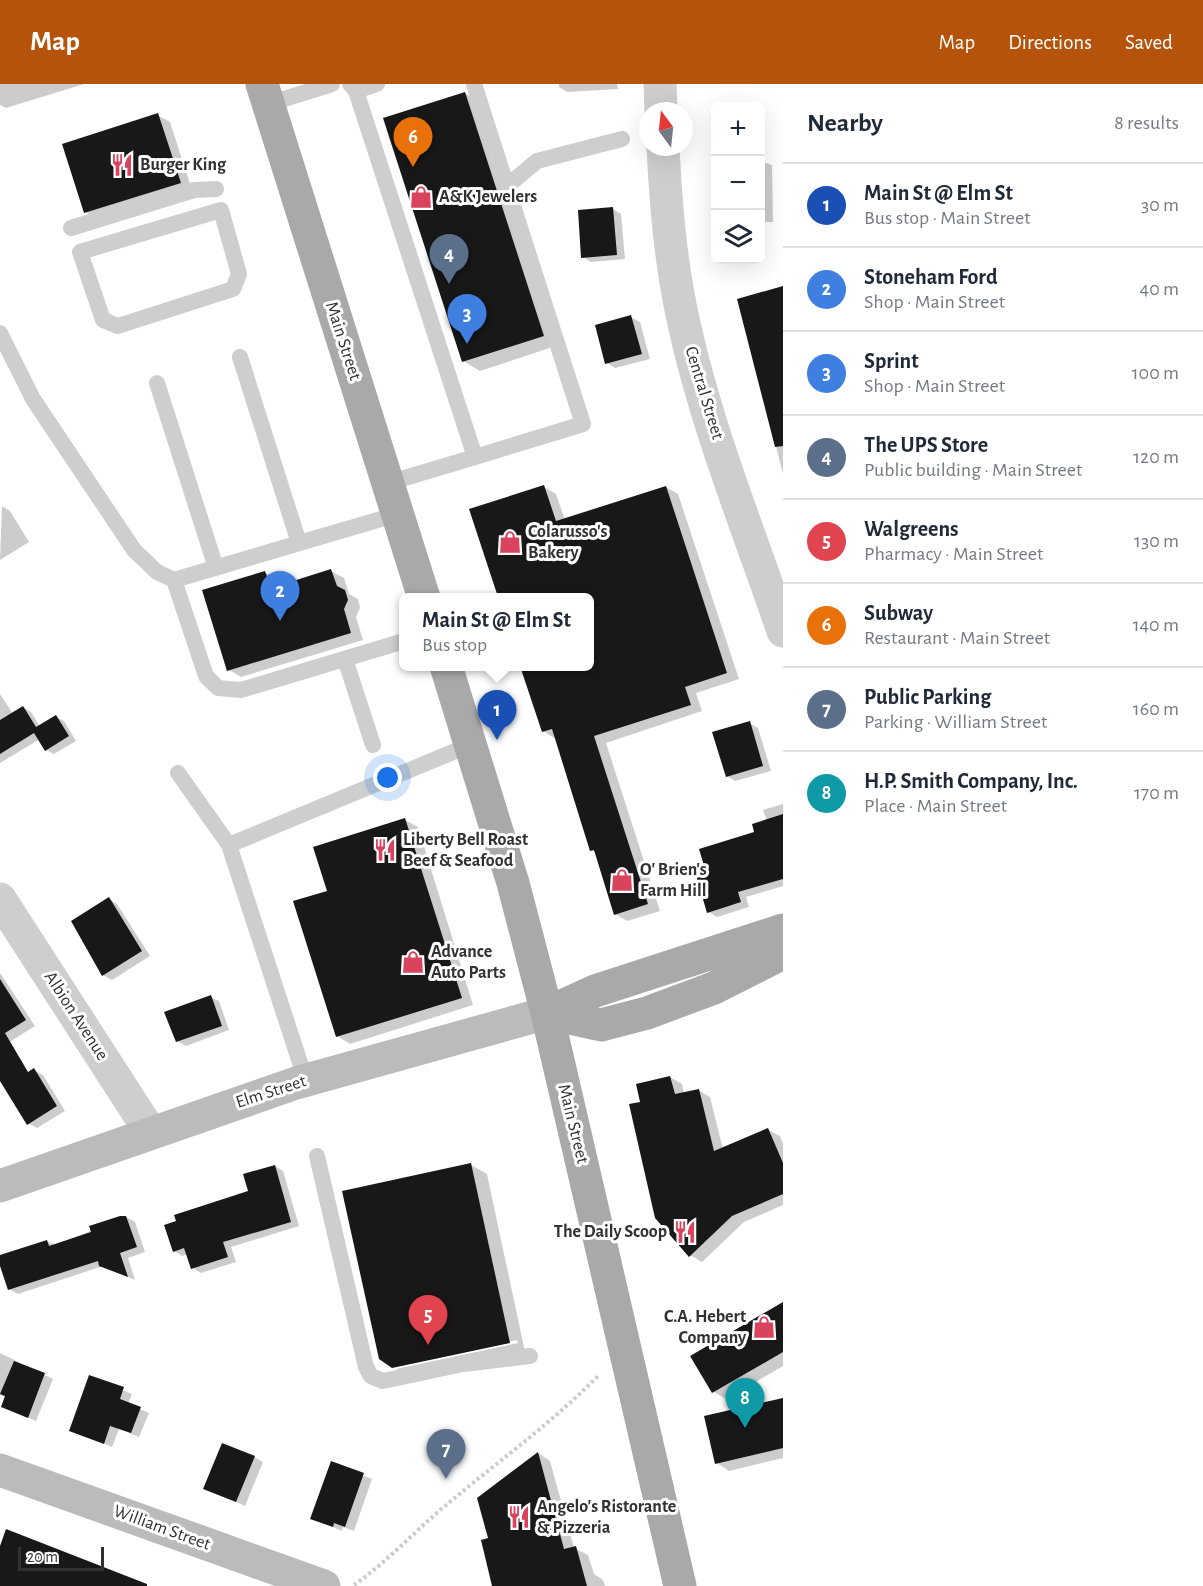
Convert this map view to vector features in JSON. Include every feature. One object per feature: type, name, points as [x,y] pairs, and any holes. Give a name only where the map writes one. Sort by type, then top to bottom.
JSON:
[{"type":"main road","name":"Main Street","points":[[265,94],[423,593]]},
{"type":"main road","name":"Main Street","points":[[448,671],[513,883],[547,1013],[680,1586]]},
{"type":"main road","name":"Elm Street","points":[[0,1186],[306,1081],[547,1013],[595,991],[783,930]]},
{"type":"main road","name":"Elm Street","points":[[547,1013],[601,1025],[647,1012],[714,988],[783,953]]},
{"type":"main road","name":"William Street","points":[[0,1470],[324,1586]]},
{"type":"main road","points":[[666,1586],[673,1554]]},
{"type":"street","points":[[660,84],[661,102]]},
{"type":"street","name":"Central Street","points":[[664,156],[673,270],[685,329],[706,405],[783,631]]},
{"type":"street","name":"Albion Avenue","points":[[0,899],[151,1133]]},
{"type":"lane","points":[[265,94],[332,84]]},
{"type":"lane","points":[[377,84],[353,87],[475,457]]},
{"type":"lane","points":[[388,483],[583,424],[474,84]]},
{"type":"lane","points":[[507,186],[537,161],[622,140]]},
{"type":"lane","points":[[71,228],[194,190],[216,189]]},
{"type":"lane","points":[[221,210],[239,278],[235,287],[227,292],[115,326],[101,318],[80,252],[221,210]]},
{"type":"lane","points":[[0,333],[33,399],[134,550],[157,572],[174,580],[398,514]]},
{"type":"lane","points":[[240,357],[299,543]]},
{"type":"lane","points":[[156,383],[216,568]]},
{"type":"lane","points":[[174,580],[206,676],[218,688],[241,690],[399,642]]},
{"type":"lane","points":[[345,658],[373,745]]},
{"type":"lane","points":[[229,845],[470,745]]},
{"type":"lane","points":[[178,773],[229,845],[306,1081]]},
{"type":"lane","points":[[317,1155],[366,1367],[371,1376],[383,1381],[463,1364],[530,1356]]},
{"type":"path","points":[[352,1586],[375,1570],[427,1522],[573,1400],[626,1346]]},
{"type":"building","points":[[465,92],[544,336],[462,362],[383,118]]},
{"type":"building","name":"Burger King","points":[[158,113],[181,183],[84,213],[62,144]]},
{"type":"building","points":[[613,207],[617,255],[581,258],[578,210]]},
{"type":"building","points":[[783,286],[783,446],[775,447],[737,299]]},
{"type":"building","points":[[631,315],[642,354],[605,364],[595,325]]},
{"type":"building","points":[[544,485],[556,521],[666,486],[727,673],[685,687],[691,705],[594,736],[648,904],[614,915],[594,850],[590,851],[552,729],[542,732],[522,671],[594,671],[594,593],[497,593],[469,509]]},
{"type":"building","points":[[331,569],[337,586],[345,590],[348,600],[344,609],[351,633],[227,671],[202,590],[265,571],[271,588]]},
{"type":"building","points":[[23,706],[36,727],[56,715],[69,736],[45,751],[34,733],[0,754],[0,720]]},
{"type":"building","points":[[750,721],[763,766],[726,777],[712,732]]},
{"type":"building","points":[[783,814],[783,879],[738,892],[741,902],[707,913],[695,872],[705,869],[699,849],[754,832],[752,824]]},
{"type":"building","points":[[405,818],[462,998],[336,1037],[293,901],[327,891],[313,847]]},
{"type":"building","points":[[109,897],[142,951],[102,976],[71,921]]},
{"type":"building","points":[[0,979],[26,1020],[5,1033],[28,1072],[34,1068],[57,1106],[27,1125],[0,1081]]},
{"type":"building","points":[[211,995],[222,1026],[176,1042],[164,1012]]},
{"type":"building","points":[[670,1076],[675,1094],[699,1089],[714,1151],[768,1128],[783,1163],[783,1194],[732,1216],[689,1257],[655,1218],[629,1104],[640,1102],[636,1084]]},
{"type":"building","points":[[471,1163],[510,1343],[392,1368],[379,1359],[342,1191]]},
{"type":"building","points":[[275,1165],[291,1222],[223,1242],[228,1257],[191,1269],[184,1248],[173,1252],[164,1225],[176,1221],[174,1215],[248,1191],[243,1174]]},
{"type":"building","points":[[126,1216],[137,1247],[120,1253],[128,1277],[99,1266],[98,1261],[8,1290],[0,1266],[0,1255],[47,1240],[49,1246],[91,1232],[89,1226]]},
{"type":"building","points":[[783,1302],[783,1352],[712,1393],[690,1356]]},
{"type":"building","points":[[14,1361],[45,1373],[28,1418],[1,1407],[5,1396],[0,1394]]},
{"type":"building","points":[[89,1375],[124,1387],[120,1399],[141,1407],[131,1433],[110,1426],[104,1444],[69,1431]]},
{"type":"building","points":[[783,1398],[783,1448],[715,1464],[704,1416]]},
{"type":"building","points":[[222,1443],[255,1456],[236,1502],[203,1489]]},
{"type":"building","points":[[538,1452],[564,1549],[576,1546],[587,1586],[492,1586],[481,1540],[488,1538],[477,1498]]},
{"type":"building","points":[[331,1461],[364,1473],[345,1527],[334,1523],[333,1527],[310,1519]]},
{"type":"building","points":[[6,1529],[147,1584],[147,1586],[0,1586],[0,1546]]},
{"type":"place","name":"Burger King","points":[[122,165]]},
{"type":"place","name":"Subway","points":[[413,167]]},
{"type":"place","name":"A&K Jewelers","points":[[421,197]]},
{"type":"place","name":"The UPS Store","points":[[449,284]]},
{"type":"place","name":"Sprint","points":[[467,344]]},
{"type":"place","name":"Colarusso's Bakery","points":[[510,542]]},
{"type":"place","name":"Stoneham Ford","points":[[280,621]]},
{"type":"place","name":"Main St @ Elm St","points":[[497,740]]},
{"type":"place","name":"Liberty Bell Roast Beef & Seafood","points":[[385,850]]},
{"type":"place","name":"O' Brien's Farm Hill","points":[[622,880]]},
{"type":"place","name":"Advance Auto Parts","points":[[413,962]]},
{"type":"place","name":"The Daily Scoop","points":[[685,1232]]},
{"type":"place","name":"C.A. Hebert Company","points":[[764,1327]]},
{"type":"place","name":"Walgreens","points":[[428,1345]]},
{"type":"place","name":"H.P. Smith Company, Inc.","points":[[745,1428]]},
{"type":"place","name":"Public Parking","points":[[446,1479]]},
{"type":"place","name":"Angelo's Ristorante & Pizzeria","points":[[519,1517]]}]
